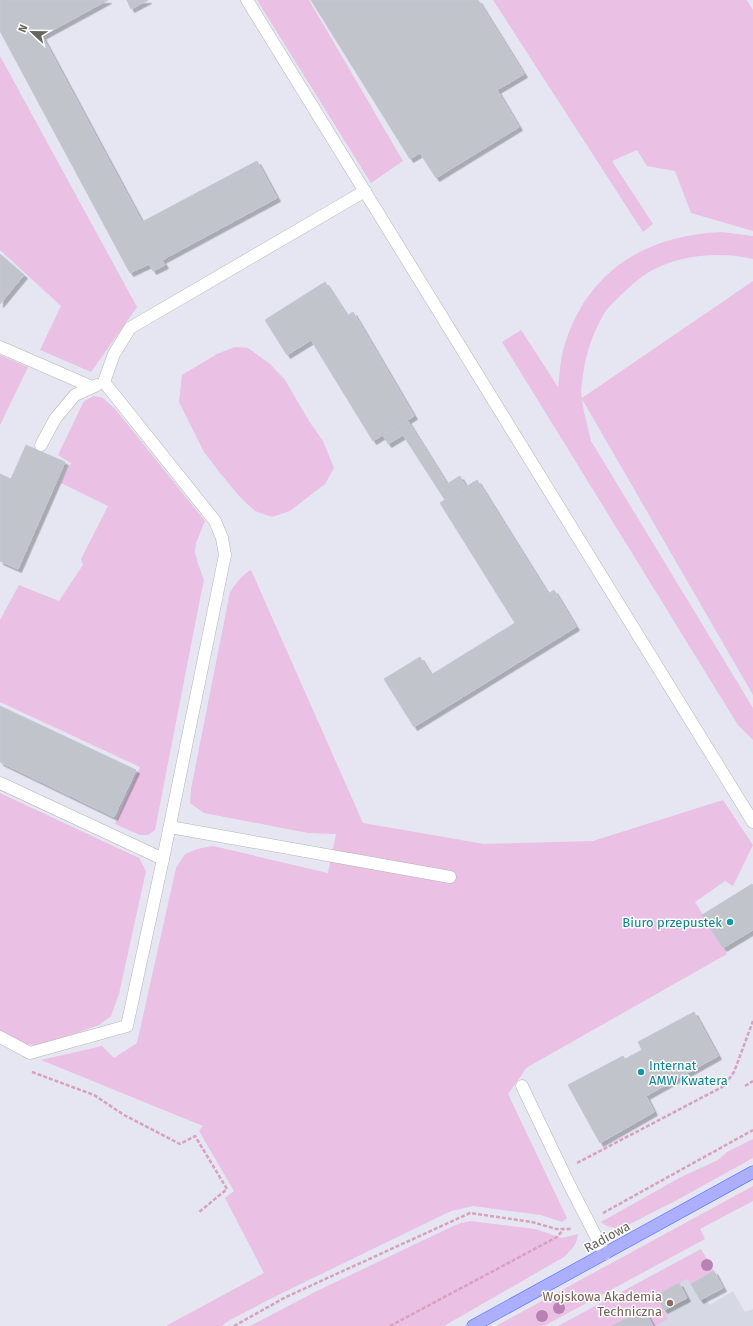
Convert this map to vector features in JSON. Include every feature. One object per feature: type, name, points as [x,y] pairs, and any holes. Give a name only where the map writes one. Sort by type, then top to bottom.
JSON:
[{"type":"main road","name":"Radiowa","points":[[473,1326],[753,1172]]},
{"type":"lane","points":[[247,0],[753,822]]},
{"type":"lane","points":[[41,445],[55,418],[75,395],[104,382],[114,354],[130,328],[365,191]]},
{"type":"lane","points":[[0,347],[92,387]]},
{"type":"lane","points":[[0,1037],[30,1053],[127,1026],[170,827],[225,555],[222,538],[215,521],[104,382]]},
{"type":"lane","points":[[0,783],[163,859]]},
{"type":"lane","points":[[170,827],[450,877]]},
{"type":"lane","points":[[522,1086],[605,1254]]},
{"type":"path","points":[[563,1171],[724,1086],[734,1072],[753,1021]]},
{"type":"path","points":[[29,1070],[94,1095],[124,1115],[180,1144],[195,1136],[226,1189],[198,1213]]},
{"type":"path","points":[[745,1086],[753,1081]]},
{"type":"path","points":[[598,1216],[753,1130]]},
{"type":"path","points":[[234,1326],[286,1297],[470,1213],[532,1222],[563,1230],[572,1228]]},
{"type":"path","points":[[390,1326],[557,1237],[563,1230]]},
{"type":"shaded area","points":[[257,0],[309,0],[403,161],[371,183]]},
{"type":"shaded area","points":[[493,0],[747,0],[753,10],[753,231],[691,213],[675,171],[647,166],[637,150],[612,161],[653,224],[643,232]]},
{"type":"shaded area","points":[[0,56],[137,307],[91,372],[40,350],[61,306],[0,250]]},
{"type":"shaded area","points":[[722,232],[753,236],[753,259],[727,255],[686,258],[660,266],[637,280],[609,307],[596,328],[587,355],[581,393],[582,398],[753,281],[753,695],[582,399],[591,441],[753,708],[753,740],[738,725],[502,342],[521,330],[558,387],[564,347],[574,321],[587,298],[603,278],[622,262],[644,250],[668,241],[694,235]]},
{"type":"shaded area","points":[[235,347],[248,348],[270,364],[285,380],[309,421],[323,441],[334,468],[325,484],[290,511],[272,517],[255,511],[240,497],[220,473],[204,452],[179,402],[182,375],[217,354]]},
{"type":"shaded area","points":[[0,355],[28,367],[0,425]]},
{"type":"shaded area","points":[[94,396],[103,398],[116,410],[205,521],[196,543],[195,552],[204,580],[155,830],[148,835],[140,835],[115,824],[140,767],[0,702],[0,620],[19,585],[59,601],[83,565],[81,559],[108,506],[61,483],[71,463],[58,455],[84,401]]},
{"type":"shaded area","points":[[251,570],[363,823],[484,844],[593,841],[723,800],[753,845],[733,886],[725,881],[695,902],[727,954],[526,1068],[508,1094],[567,1218],[562,1222],[541,1215],[473,1206],[451,1211],[274,1297],[228,1321],[222,1326],[166,1326],[264,1273],[225,1198],[234,1191],[199,1131],[203,1126],[41,1060],[102,1046],[114,1058],[137,1043],[176,868],[185,854],[197,849],[213,846],[328,873],[336,834],[308,833],[204,813],[190,803],[191,789],[230,592],[239,580]]},
{"type":"shaded area","points":[[0,793],[139,858],[146,871],[119,994],[111,1016],[99,1025],[40,1046],[26,1044],[0,1032]]},
{"type":"shaded area","points":[[753,1139],[753,1158],[677,1200],[624,1227],[612,1228],[601,1222],[681,1177],[718,1160],[727,1152]]},
{"type":"shaded area","points":[[753,1186],[753,1201],[700,1229],[705,1239],[544,1326],[496,1326]]},
{"type":"shaded area","points":[[471,1221],[535,1229],[562,1238],[578,1234],[575,1244],[564,1257],[444,1326],[250,1326],[315,1292],[451,1227]]},
{"type":"shaded area","points":[[701,1249],[714,1271],[691,1284],[687,1279],[656,1296],[668,1319],[655,1326],[653,1326],[644,1309],[612,1326],[558,1326]]},
{"type":"shaded area","name":"Wojskowa Akademia Techniczna","points":[[684,1275],[700,1300],[705,1298],[710,1305],[733,1291],[745,1312],[753,1309],[753,1326],[591,1326]]},
{"type":"building","points":[[0,0],[108,0],[42,36],[142,222],[257,161],[277,198],[162,260],[165,265],[153,271],[149,264],[130,273],[0,31]]},
{"type":"building","points":[[127,0],[148,0],[131,9]]},
{"type":"building","points":[[311,0],[478,0],[524,74],[497,90],[519,127],[436,178],[420,153],[410,159]]},
{"type":"building","points":[[0,254],[24,275],[0,304]]},
{"type":"building","points":[[325,282],[347,316],[353,312],[414,416],[373,441],[311,340],[287,355],[265,320]]},
{"type":"building","points":[[407,420],[447,484],[460,476],[466,487],[445,500],[403,435],[388,444],[383,435]]},
{"type":"building","points":[[26,445],[65,462],[18,569],[0,561],[0,474],[11,479]]},
{"type":"building","points":[[477,480],[548,594],[554,590],[576,627],[414,727],[384,679],[420,657],[431,675],[515,623],[440,503]]},
{"type":"building","points":[[0,706],[136,770],[114,817],[0,762]]},
{"type":"building","name":"Biuro przepustek","points":[[752,884],[753,930],[723,948],[702,915]]},
{"type":"building","name":"Internat AMW Kwatera","points":[[694,1012],[718,1056],[646,1096],[654,1112],[600,1143],[568,1085],[623,1056],[625,1059],[642,1050],[638,1042]]},
{"type":"building","points":[[714,1271],[723,1288],[700,1300],[691,1284]]},
{"type":"building","points":[[679,1283],[687,1298],[664,1310],[656,1296]]},
{"type":"building","points":[[644,1309],[653,1326],[612,1326]]},
{"type":"place","name":"Biuro przepustek","points":[[730,922]]},
{"type":"place","name":"Internat AMW Kwatera","points":[[641,1072]]},
{"type":"place","name":"Wojskowa Akademia Techniczna","points":[[670,1303]]}]
